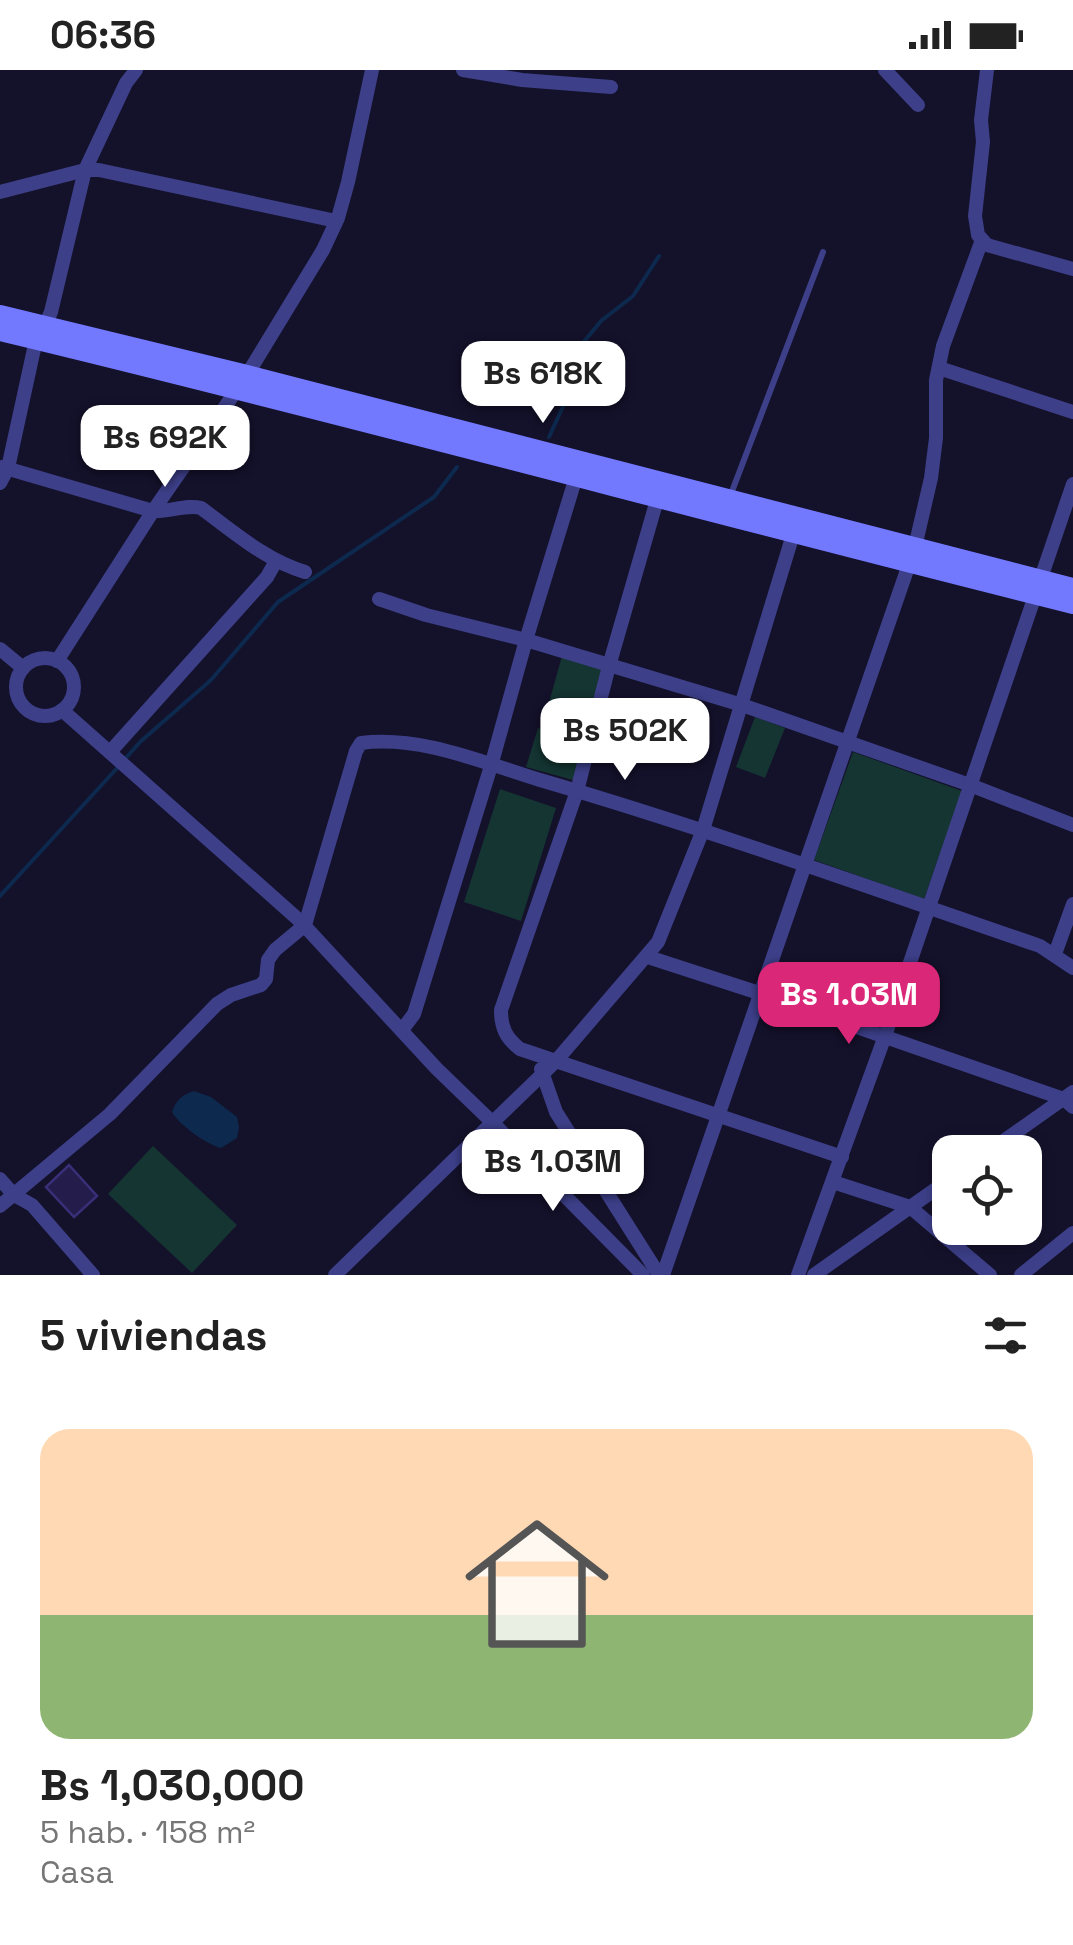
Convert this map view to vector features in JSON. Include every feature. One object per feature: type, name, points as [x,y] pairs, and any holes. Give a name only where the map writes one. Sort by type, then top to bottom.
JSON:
[{"type":"street","points":[[0,483],[41,333],[51,312],[85,170],[126,83],[136,70]]},
{"type":"street","points":[[57,660],[242,382],[336,221],[372,70]]},
{"type":"street","points":[[463,70],[612,88]]},
{"type":"street","points":[[884,70],[918,105]]},
{"type":"street","points":[[987,70],[975,216],[978,235],[987,245],[1073,269]]},
{"type":"street","points":[[0,192],[85,170],[99,170],[336,221]]},
{"type":"street","points":[[661,1275],[913,555],[932,478],[936,380],[943,346],[982,240]]},
{"type":"street","points":[[0,314],[41,333]]},
{"type":"street","points":[[0,331],[41,333],[242,382],[1039,587],[1073,604]]},
{"type":"street","points":[[939,368],[1073,412]]},
{"type":"street","points":[[242,382],[576,477],[729,500],[796,525]]},
{"type":"street","points":[[4,467],[153,511],[201,508],[276,561],[305,572]]},
{"type":"street","points":[[402,1030],[414,1014],[576,477]]},
{"type":"street","points":[[798,1275],[885,1036],[1073,484]]},
{"type":"street","points":[[660,490],[576,791],[501,1010],[503,1030],[508,1039],[533,1053],[842,1157]]},
{"type":"street","points":[[335,1275],[556,1061],[648,957],[667,925],[702,830],[796,525]]},
{"type":"street","points":[[110,752],[267,577],[276,561]]},
{"type":"street","points":[[1039,587],[1073,588]]},
{"type":"street","points":[[378,599],[742,705],[1073,825]]},
{"type":"street","points":[[0,649],[20,676]]},
{"type":"street","points":[[0,681],[20,676],[38,659],[57,660],[70,672],[74,688],[68,704],[54,715],[34,714],[20,702],[16,692],[20,676]]},
{"type":"street","points":[[62,710],[304,925],[436,1069],[643,1275]]},
{"type":"street","points":[[0,1206],[110,1114],[217,1004],[261,985],[266,979],[268,960],[304,925],[361,744],[382,741],[431,748],[702,830],[1040,946],[1073,968]]},
{"type":"street","points":[[1055,954],[1073,904]]},
{"type":"street","points":[[648,957],[1070,1099]]},
{"type":"street","points":[[533,1053],[556,1112],[661,1275]]},
{"type":"street","points":[[1014,1135],[1070,1099]]},
{"type":"street","points":[[0,1179],[14,1195],[32,1205],[92,1275]]},
{"type":"street","points":[[833,1182],[910,1207],[990,1275]]},
{"type":"street","points":[[814,1275],[932,1192]]},
{"type":"street","points":[[1021,1275],[1073,1233]]},
{"type":"lane","points":[[729,500],[823,252]]},
{"type":"green space","points":[[562,656],[605,668],[586,736],[543,724]]},
{"type":"green space","points":[[755,717],[785,728],[765,778],[736,767]]},
{"type":"green space","points":[[538,728],[584,742],[573,780],[526,767]]},
{"type":"green space","points":[[853,752],[962,791],[924,899],[814,860]]},
{"type":"green space","points":[[500,789],[556,808],[521,921],[464,902]]},
{"type":"green space","points":[[153,1146],[237,1225],[192,1273],[108,1194]]},
{"type":"water","points":[[194,1091],[211,1097],[237,1117],[237,1138],[221,1148],[215,1146],[175,1117],[172,1112],[178,1101]]},
{"type":"building","points":[[69,1165],[97,1196],[74,1217],[46,1187]]},
{"type":"waterway","points":[[549,437],[566,400],[573,355],[601,321],[633,296],[659,256]]},
{"type":"waterway","points":[[125,759],[211,680],[278,602],[434,497],[457,467]]},
{"type":"waterway","points":[[0,896],[119,766]]}]
